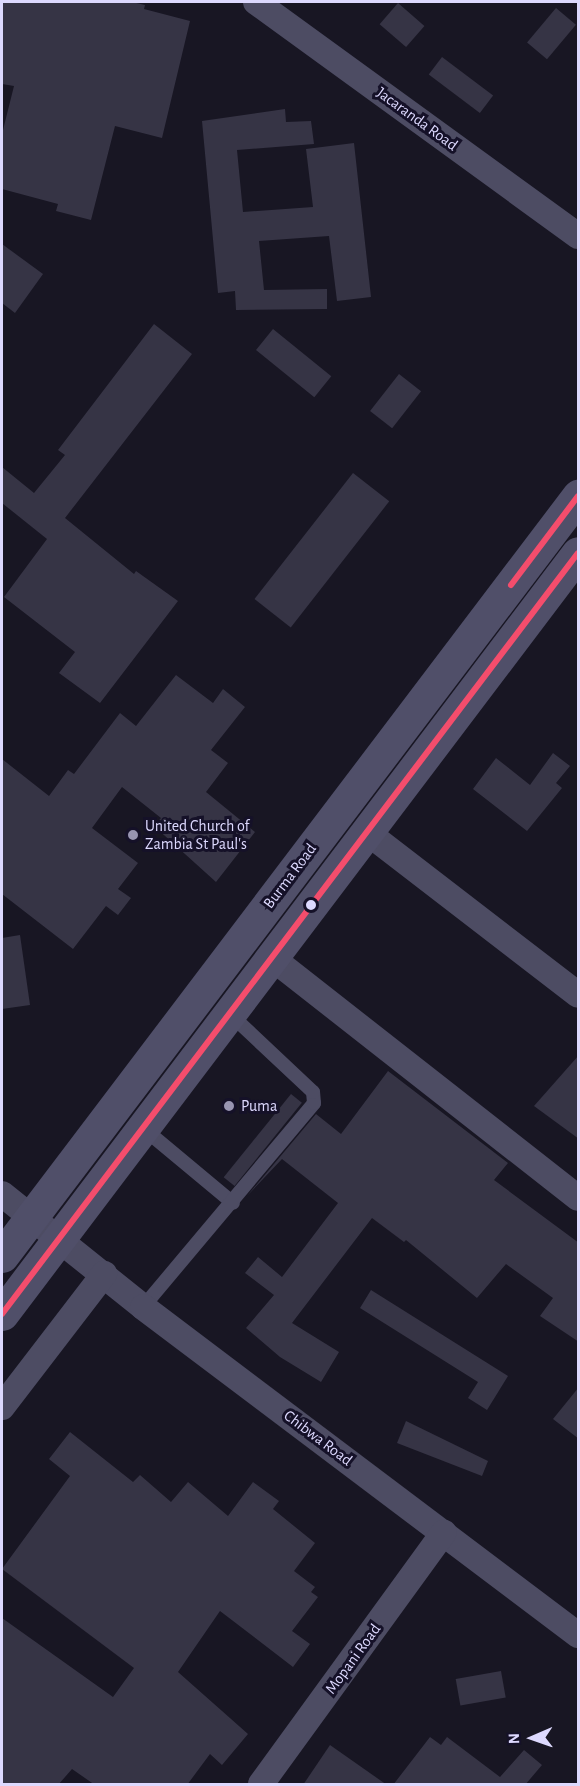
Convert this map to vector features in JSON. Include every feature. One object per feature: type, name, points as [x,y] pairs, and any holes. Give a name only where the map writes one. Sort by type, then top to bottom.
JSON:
[{"type":"main road","name":"Burma Road","points":[[2,1256],[579,496]]},
{"type":"main road","points":[[2,1314],[579,553]]},
{"type":"street","name":"Jacaranda Road","points":[[256,2],[579,236]]},
{"type":"street","points":[[368,833],[579,995]]},
{"type":"street","points":[[272,958],[579,1198]]},
{"type":"street","name":"Chibwa Road","points":[[2,1194],[104,1274],[142,1308],[579,1635]]},
{"type":"street","points":[[2,1407],[104,1274]]},
{"type":"street","name":"Mopani Road","points":[[261,1785],[444,1532]]},
{"type":"lane","points":[[142,1308],[233,1203],[315,1097],[230,1014]]},
{"type":"lane","points":[[143,1128],[233,1203]]},
{"type":"building","points":[[2,2],[132,2],[145,5],[144,9],[190,21],[162,138],[115,126],[91,220],[56,211],[58,204],[2,189],[2,134],[14,86],[2,84]]},
{"type":"building","points":[[398,3],[424,26],[406,47],[380,24]]},
{"type":"building","points":[[556,8],[576,25],[547,59],[527,42]]},
{"type":"building","points":[[442,57],[493,96],[480,113],[429,75]]},
{"type":"building","points":[[285,109],[286,122],[311,121],[314,144],[237,150],[243,212],[313,207],[306,149],[354,143],[371,297],[337,301],[329,236],[259,241],[264,290],[327,289],[327,309],[236,310],[235,291],[218,293],[202,121]]},
{"type":"building","points":[[2,244],[43,274],[15,313],[2,303]]},
{"type":"building","points":[[154,324],[192,354],[65,518],[134,574],[136,571],[178,601],[100,703],[59,673],[75,652],[4,597],[47,539],[2,503],[2,467],[34,493],[65,455],[58,450]]},
{"type":"building","points":[[273,329],[331,376],[314,397],[256,350]]},
{"type":"building","points":[[399,374],[421,391],[392,428],[370,411]]},
{"type":"building","points":[[353,473],[389,501],[291,627],[254,599]]},
{"type":"building","points":[[176,675],[213,703],[223,689],[245,707],[211,750],[228,763],[206,792],[255,832],[216,882],[154,826],[161,818],[122,787],[92,828],[138,863],[118,889],[131,898],[118,915],[106,906],[73,949],[2,894],[2,759],[49,796],[68,770],[74,774],[120,713],[136,726]]},
{"type":"building","points":[[553,753],[570,766],[556,783],[562,788],[527,831],[473,789],[496,758],[530,785]]},
{"type":"building","points":[[20,935],[30,1005],[2,1009],[2,938]]},
{"type":"building","points":[[579,1055],[579,1139],[534,1106]]},
{"type":"building","points":[[388,1071],[508,1163],[494,1180],[579,1243],[579,1342],[540,1316],[553,1298],[506,1264],[477,1298],[406,1240],[404,1242],[372,1218],[292,1323],[339,1352],[321,1382],[280,1357],[246,1328],[274,1295],[245,1273],[258,1257],[282,1277],[338,1203],[282,1159],[247,1196],[316,1114],[341,1134]]},
{"type":"building","points":[[291,1094],[302,1103],[235,1186],[224,1177]]},
{"type":"building","points":[[371,1290],[508,1376],[487,1410],[468,1398],[478,1382],[360,1308]]},
{"type":"building","points":[[579,1387],[579,1439],[553,1419]]},
{"type":"building","points":[[406,1421],[488,1461],[482,1476],[397,1443]]},
{"type":"building","points":[[70,1432],[133,1482],[140,1475],[171,1502],[188,1482],[228,1516],[253,1482],[279,1501],[273,1509],[315,1543],[294,1571],[315,1587],[311,1592],[318,1597],[292,1631],[310,1644],[293,1667],[220,1611],[178,1672],[248,1734],[222,1765],[210,1754],[187,1785],[95,1785],[72,1769],[58,1785],[2,1785],[2,1618],[113,1697],[134,1668],[2,1569],[70,1476],[49,1459]]},
{"type":"building","points":[[501,1671],[506,1698],[460,1706],[456,1679]]},
{"type":"building","points":[[430,1737],[441,1745],[447,1737],[500,1777],[524,1750],[542,1765],[525,1785],[393,1785]]},
{"type":"building","points":[[330,1745],[387,1785],[303,1785]]},
{"type":"transit line","points":[[511,585],[578,496]]},
{"type":"transit line","points":[[2,1314],[578,553]]},
{"type":"place","name":"United Church of Zambia St Paul's","points":[[133,835]]},
{"type":"place","name":"Puma","points":[[229,1106]]}]
